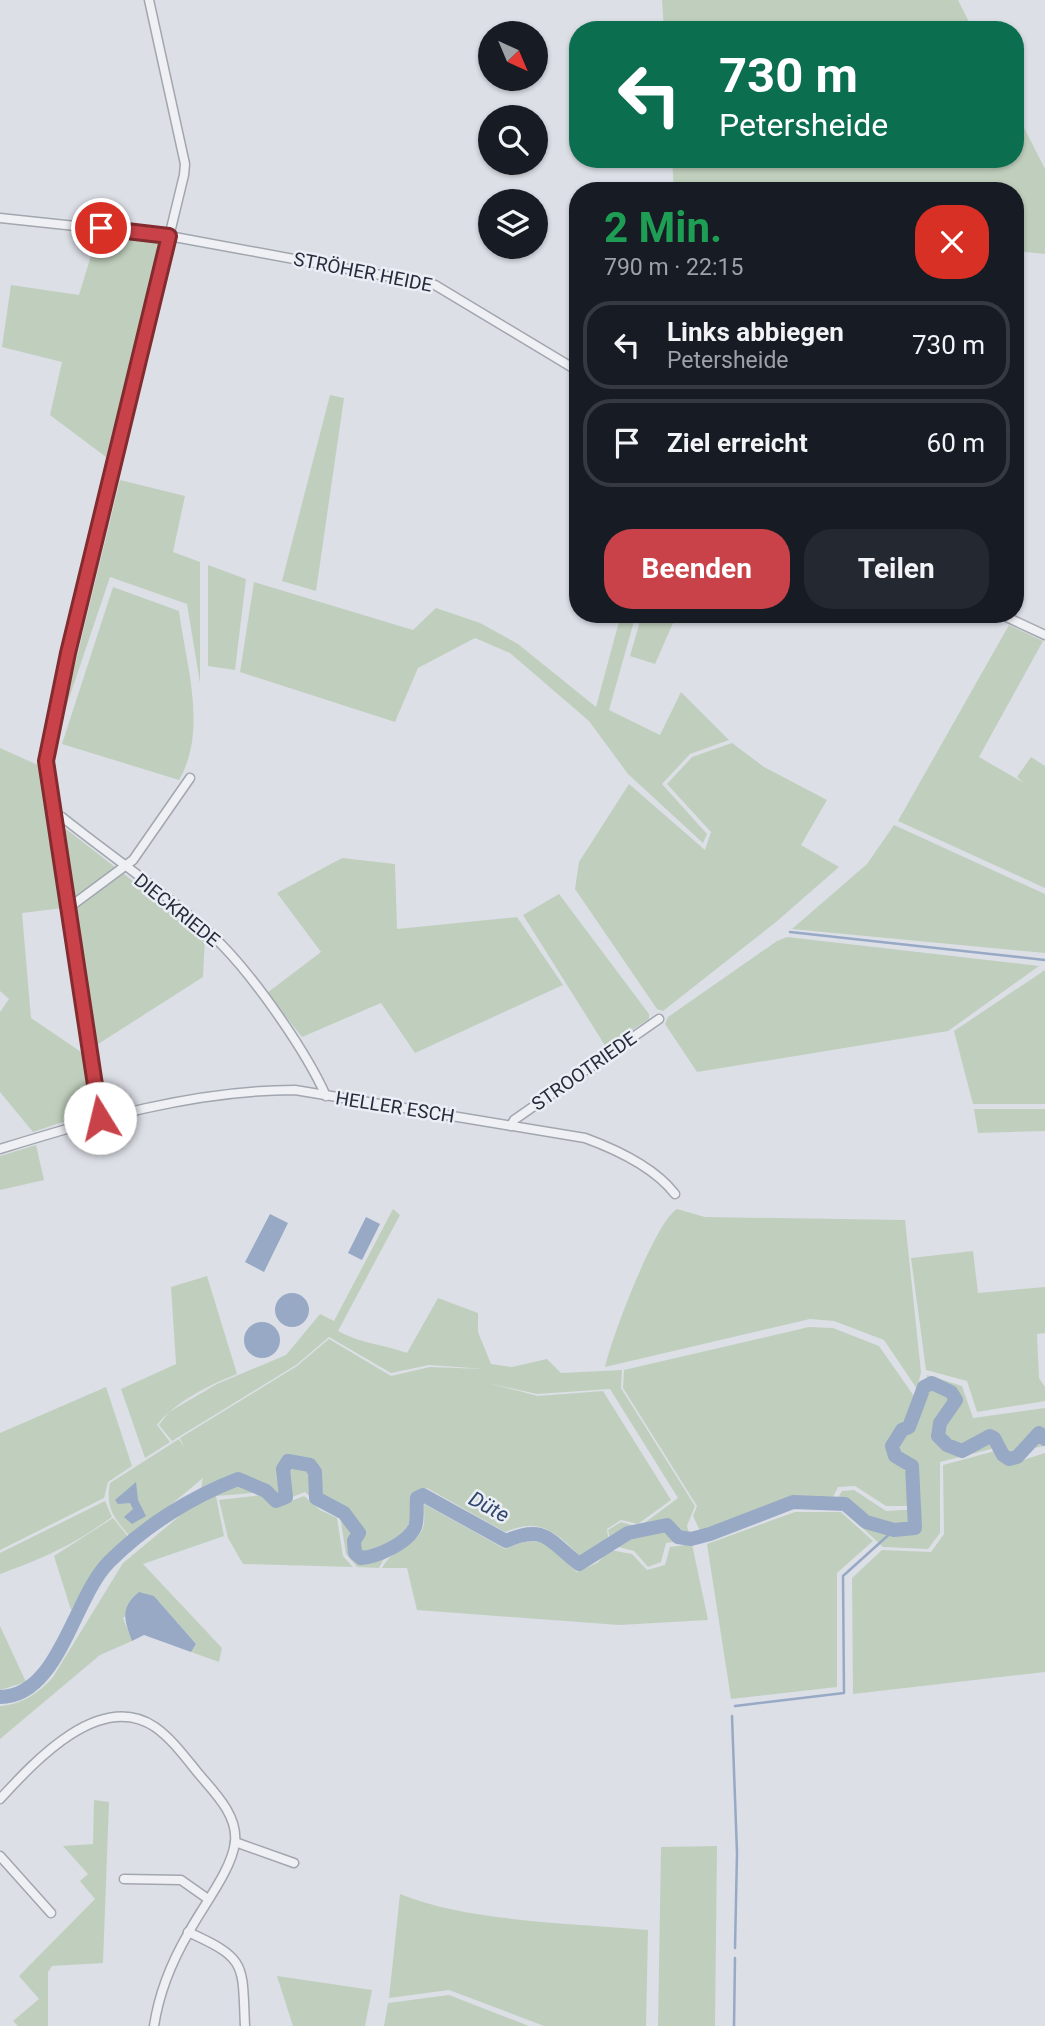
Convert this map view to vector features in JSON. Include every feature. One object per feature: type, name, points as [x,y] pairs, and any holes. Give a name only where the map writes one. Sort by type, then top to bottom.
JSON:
[{"type":"street","points":[[100,1118],[46,761],[186,164],[149,0]]},
{"type":"street","name":"STRÖHER HEIDE","points":[[0,218],[169,236],[435,285],[569,365]]},
{"type":"street","points":[[1019,623],[1045,635]]},
{"type":"street","points":[[67,909],[125,868],[190,778]]},
{"type":"street","name":"DIECKRIEDE","points":[[54,815],[62,817],[224,947],[289,1033],[315,1071],[326,1096]]},
{"type":"street","name":"STROOTRIEDE","points":[[511,1126],[514,1120],[659,1019]]},
{"type":"street","name":"HELLER ESCH","points":[[0,1149],[100,1118],[196,1097],[256,1090],[295,1090],[585,1138],[610,1147],[663,1181],[675,1194]]},
{"type":"street","points":[[0,1798],[32,1767],[83,1726],[99,1718],[116,1715],[135,1717],[168,1738],[228,1811],[235,1842],[170,1970],[153,2026]]},
{"type":"street","points":[[235,1842],[294,1863]]},
{"type":"street","points":[[0,1856],[51,1913]]},
{"type":"street","points":[[124,1879],[181,1880],[208,1899]]},
{"type":"street","points":[[188,1933],[224,1949],[239,1965],[245,2026]]},
{"type":"green space","points":[[662,0],[958,0],[968,21],[663,21]]},
{"type":"green space","points":[[1024,128],[1045,169],[1045,254],[1024,252],[1024,182],[673,182],[673,168],[1024,168]]},
{"type":"green space","points":[[97,236],[160,242],[106,457],[50,415],[62,362],[2,347],[11,285],[79,295]]},
{"type":"green space","points":[[330,395],[344,398],[316,591],[282,581]]},
{"type":"green space","points":[[120,480],[185,496],[173,552],[200,562],[200,683],[187,604],[110,577],[61,722]]},
{"type":"green space","points":[[208,565],[246,579],[235,670],[208,666]]},
{"type":"green space","points":[[254,582],[413,630],[436,608],[480,623],[518,644],[596,707],[619,623],[633,623],[609,710],[660,735],[681,692],[729,740],[690,754],[662,784],[707,834],[703,843],[628,774],[589,721],[510,653],[475,638],[418,668],[395,722],[240,672]]},
{"type":"green space","points":[[113,587],[179,611],[194,719],[188,761],[179,780],[62,744]]},
{"type":"green space","points":[[639,623],[673,623],[655,664],[630,656]]},
{"type":"green space","points":[[1009,625],[1043,641],[979,757],[1024,783],[1017,777],[1031,757],[1045,766],[1045,888],[898,821]]},
{"type":"green space","points":[[732,743],[764,767],[827,800],[801,845],[839,867],[776,922],[663,1011],[657,1009],[575,889],[579,862],[629,784],[705,850],[711,832],[667,784],[692,757]]},
{"type":"green space","points":[[0,748],[40,766],[63,908],[22,913],[31,1018],[84,1054],[92,1112],[33,1132],[0,1092],[0,1012],[9,999],[0,991]]},
{"type":"green space","points":[[894,825],[1045,894],[1045,953],[792,929],[867,864]]},
{"type":"green space","points":[[66,829],[205,937],[203,977],[95,1046],[56,832]]},
{"type":"green space","points":[[342,858],[395,864],[397,929],[517,917],[563,985],[415,1053],[381,1003],[302,1037],[267,993],[321,952],[277,893]]},
{"type":"green space","points":[[559,894],[649,1014],[649,1019],[606,1047],[523,915]]},
{"type":"green space","points":[[787,937],[1039,966],[948,1031],[697,1072],[665,1024],[668,1017],[777,941]]},
{"type":"green space","points":[[1045,970],[1045,1104],[973,1104],[954,1031]]},
{"type":"green space","points":[[974,1109],[1045,1109],[1045,1131],[978,1133]]},
{"type":"green space","points":[[36,1145],[44,1180],[0,1190],[0,1156]]},
{"type":"green space","points":[[393,1209],[400,1215],[338,1331],[355,1339],[407,1353],[438,1298],[478,1313],[478,1332],[491,1364],[512,1367],[547,1359],[561,1373],[622,1370],[621,1388],[695,1506],[687,1526],[691,1540],[666,1543],[661,1562],[648,1567],[634,1551],[611,1545],[608,1530],[621,1522],[639,1527],[678,1498],[610,1389],[537,1394],[488,1383],[538,1396],[603,1391],[671,1500],[638,1524],[621,1520],[607,1529],[608,1537],[592,1554],[581,1557],[564,1540],[547,1530],[528,1526],[505,1532],[427,1488],[411,1496],[407,1527],[383,1546],[387,1553],[379,1568],[357,1567],[346,1554],[340,1516],[322,1507],[305,1492],[276,1503],[264,1492],[216,1496],[224,1536],[143,1564],[222,1648],[219,1662],[191,1652],[196,1644],[154,1596],[123,1618],[132,1641],[100,1655],[0,1739],[0,1706],[29,1697],[53,1677],[123,1563],[199,1500],[203,1478],[131,1538],[110,1507],[110,1483],[179,1439],[184,1447],[180,1438],[297,1366],[329,1339],[391,1376],[430,1367],[485,1369],[429,1365],[391,1373],[329,1337],[296,1365],[172,1441],[159,1425],[169,1412],[217,1384],[286,1355],[320,1314],[334,1321]]},
{"type":"green space","points":[[677,1209],[705,1217],[905,1220],[921,1372],[917,1389],[884,1340],[834,1321],[810,1319],[605,1367],[646,1257],[657,1235]]},
{"type":"green space","points":[[973,1251],[978,1293],[1045,1287],[1045,1333],[1037,1334],[1039,1378],[1045,1387],[1045,1401],[977,1412],[967,1381],[926,1370],[911,1258]]},
{"type":"green space","points":[[207,1276],[237,1374],[193,1395],[164,1417],[157,1425],[170,1442],[145,1458],[121,1389],[176,1364],[171,1287]]},
{"type":"green space","points":[[809,1327],[833,1328],[879,1346],[914,1396],[905,1423],[899,1426],[886,1446],[891,1460],[907,1469],[908,1506],[886,1506],[855,1486],[838,1487],[833,1497],[791,1497],[700,1531],[693,1516],[697,1506],[623,1388],[624,1370]]},
{"type":"green space","points":[[927,1375],[962,1386],[973,1418],[1045,1408],[1045,1446],[1007,1453],[1003,1446],[940,1462],[940,1533],[928,1549],[883,1547],[842,1509],[831,1509],[842,1491],[854,1490],[886,1511],[918,1509],[916,1465],[899,1455],[897,1447],[905,1435],[913,1432],[927,1391]]},
{"type":"green space","points":[[106,1387],[132,1466],[108,1482],[104,1498],[0,1550],[0,1433]]},
{"type":"green space","points":[[995,1451],[1007,1465],[1045,1453],[1045,1672],[853,1694],[852,1578],[882,1550],[931,1552],[944,1534],[943,1465]]},
{"type":"green space","points":[[263,1495],[275,1507],[304,1496],[320,1510],[337,1518],[343,1556],[353,1567],[243,1564],[228,1538],[219,1500]]},
{"type":"green space","points":[[105,1501],[112,1517],[98,1527],[59,1550],[0,1574],[0,1553]]},
{"type":"green space","points":[[424,1504],[505,1549],[529,1541],[545,1544],[577,1572],[597,1563],[610,1550],[632,1554],[647,1570],[665,1565],[670,1547],[692,1544],[708,1620],[619,1625],[417,1610],[407,1568],[382,1568],[392,1555],[420,1534],[424,1526]]},
{"type":"green space","points":[[795,1512],[841,1512],[873,1541],[837,1573],[837,1687],[731,1699],[707,1544]]},
{"type":"green space","points":[[113,1518],[130,1539],[97,1572],[71,1610],[54,1556]]},
{"type":"green space","points":[[0,1626],[26,1682],[0,1690]]},
{"type":"green space","points":[[94,1800],[109,1802],[103,1963],[52,1966],[48,1972],[48,2026],[18,2026],[13,2021],[39,1999],[19,1976],[95,1899],[80,1881],[88,1874],[63,1846],[93,1844]]},
{"type":"green space","points":[[717,1846],[715,2026],[658,2026],[661,1847]]},
{"type":"green space","points":[[400,1894],[427,1903],[489,1916],[648,1930],[646,2026],[544,2026],[449,1990],[389,1998]]},
{"type":"green space","points":[[277,1976],[372,1990],[365,2026],[293,2026]]},
{"type":"green space","points":[[449,1995],[529,2026],[384,2026],[388,2003]]},
{"type":"water","points":[[270,1214],[288,1223],[264,1272],[245,1262]]},
{"type":"water","points":[[366,1217],[380,1224],[362,1260],[348,1253]]},
{"type":"water","points":[[292,1293],[304,1298],[309,1310],[304,1322],[292,1327],[280,1322],[275,1310],[280,1298]]},
{"type":"water","points":[[262,1322],[274,1328],[280,1340],[274,1352],[262,1358],[250,1352],[244,1340],[250,1328]]},
{"type":"water","points":[[136,1482],[138,1500],[146,1516],[132,1524],[124,1517],[133,1509],[130,1503],[118,1504],[115,1500]]},
{"type":"water","points":[[139,1592],[154,1596],[196,1644],[191,1652],[144,1635],[132,1641],[125,1614],[129,1603]]},
{"type":"waterway","points":[[790,932],[1045,960]]},
{"type":"waterway","name":"Düte","points":[[0,1697],[20,1693],[37,1681],[51,1664],[96,1578],[109,1562],[138,1536],[203,1494],[238,1479],[266,1491],[276,1501],[286,1497],[283,1469],[288,1461],[310,1465],[315,1472],[316,1498],[344,1513],[359,1533],[354,1541],[355,1553],[361,1558],[383,1552],[399,1544],[411,1533],[416,1524],[417,1498],[423,1495],[506,1541],[530,1534],[546,1538],[579,1564],[628,1533],[667,1525],[678,1537],[691,1539],[793,1502],[845,1504],[866,1522],[894,1530],[915,1528],[912,1466],[895,1456],[892,1446],[902,1430],[909,1427],[924,1387],[932,1383],[951,1392],[956,1400],[940,1423],[938,1436],[947,1445],[962,1451],[990,1436],[1009,1459],[1017,1457],[1039,1433],[1045,1439]]},
{"type":"waterway","points":[[735,1706],[844,1693],[843,1576],[894,1530]]},
{"type":"waterway","points":[[732,1716],[737,1853],[735,1948]]},
{"type":"waterway","points":[[734,2026],[735,1958]]},
{"type":"route","points":[[100,1118],[46,761],[68,653],[169,236],[101,228]]}]
